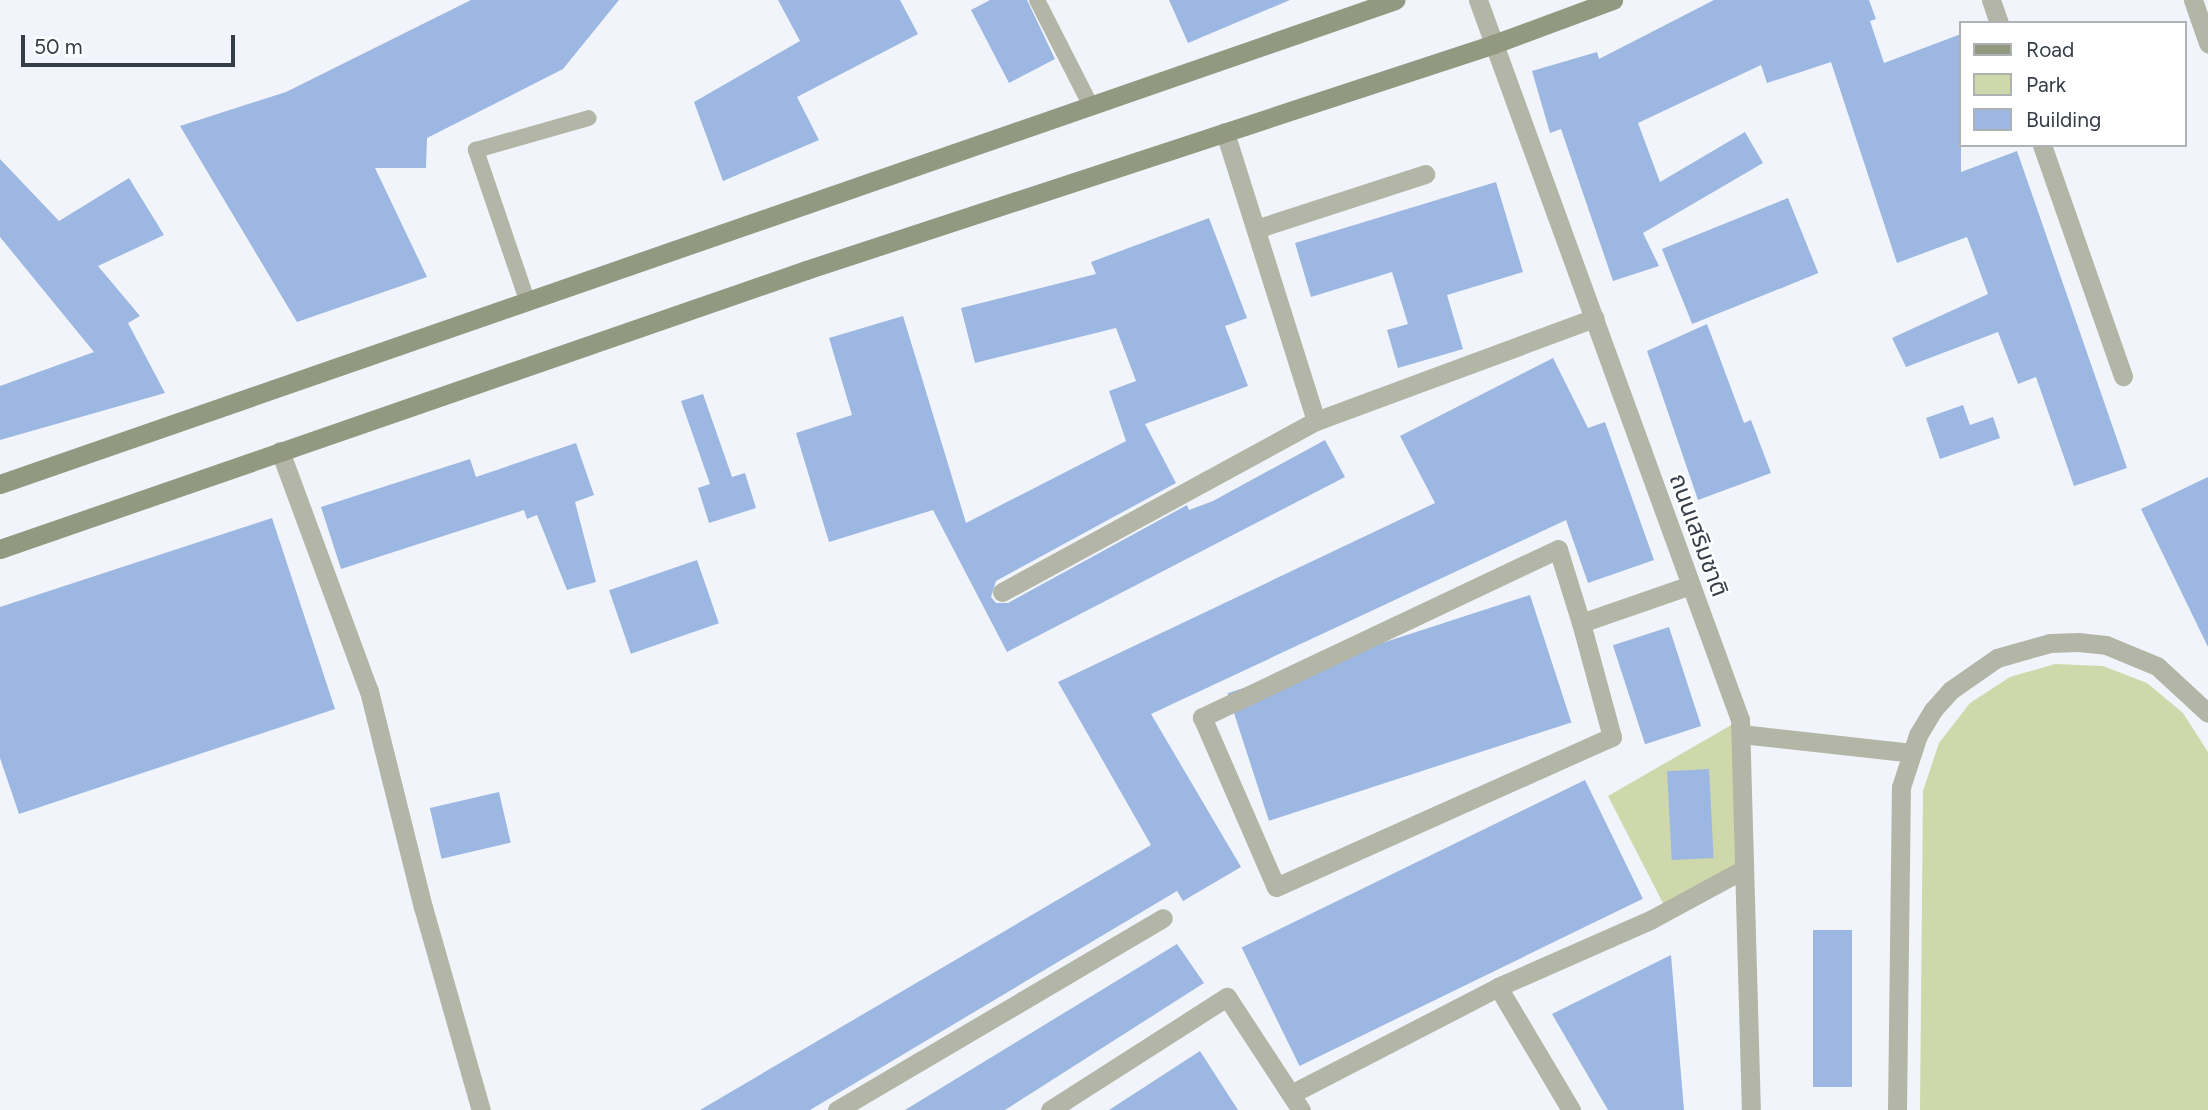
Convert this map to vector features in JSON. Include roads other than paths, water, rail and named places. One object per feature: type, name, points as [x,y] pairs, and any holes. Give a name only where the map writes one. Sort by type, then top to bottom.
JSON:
[{"type":"main road","points":[[0,484],[1395,0]]},
{"type":"main road","points":[[0,549],[806,270],[1494,44],[1613,0]]},
{"type":"street","name":"ถนนเสริมชาติ","points":[[1478,0],[1740,720],[1751,1110]]},
{"type":"street","points":[[1991,0],[1998,21]]},
{"type":"street","points":[[2193,0],[2208,43]]},
{"type":"street","points":[[1225,132],[1316,421]]},
{"type":"street","points":[[2043,147],[2123,376]]},
{"type":"street","points":[[1256,229],[1425,174]]},
{"type":"street","points":[[1002,592],[1316,421],[1595,318]]},
{"type":"street","points":[[280,451],[369,691],[423,907],[481,1110]]},
{"type":"street","points":[[1558,549],[1581,623],[1612,737],[1276,887],[1202,717],[1558,549]]},
{"type":"street","points":[[1581,623],[1691,585]]},
{"type":"street","points":[[1897,1110],[1901,787],[1912,753],[1933,710],[1951,690],[1997,659],[2050,643],[2106,645],[2133,655],[2183,685],[2208,713]]},
{"type":"street","points":[[1741,734],[1912,753]]},
{"type":"street","points":[[1050,1110],[1227,997],[1296,1102],[1498,987],[1652,919],[1744,869]]},
{"type":"street","points":[[837,1110],[1163,918]]},
{"type":"street","points":[[1498,987],[1571,1110]]},
{"type":"lane","points":[[1037,0],[1091,106]]},
{"type":"lane","points":[[528,303],[475,150],[589,118]]}]
